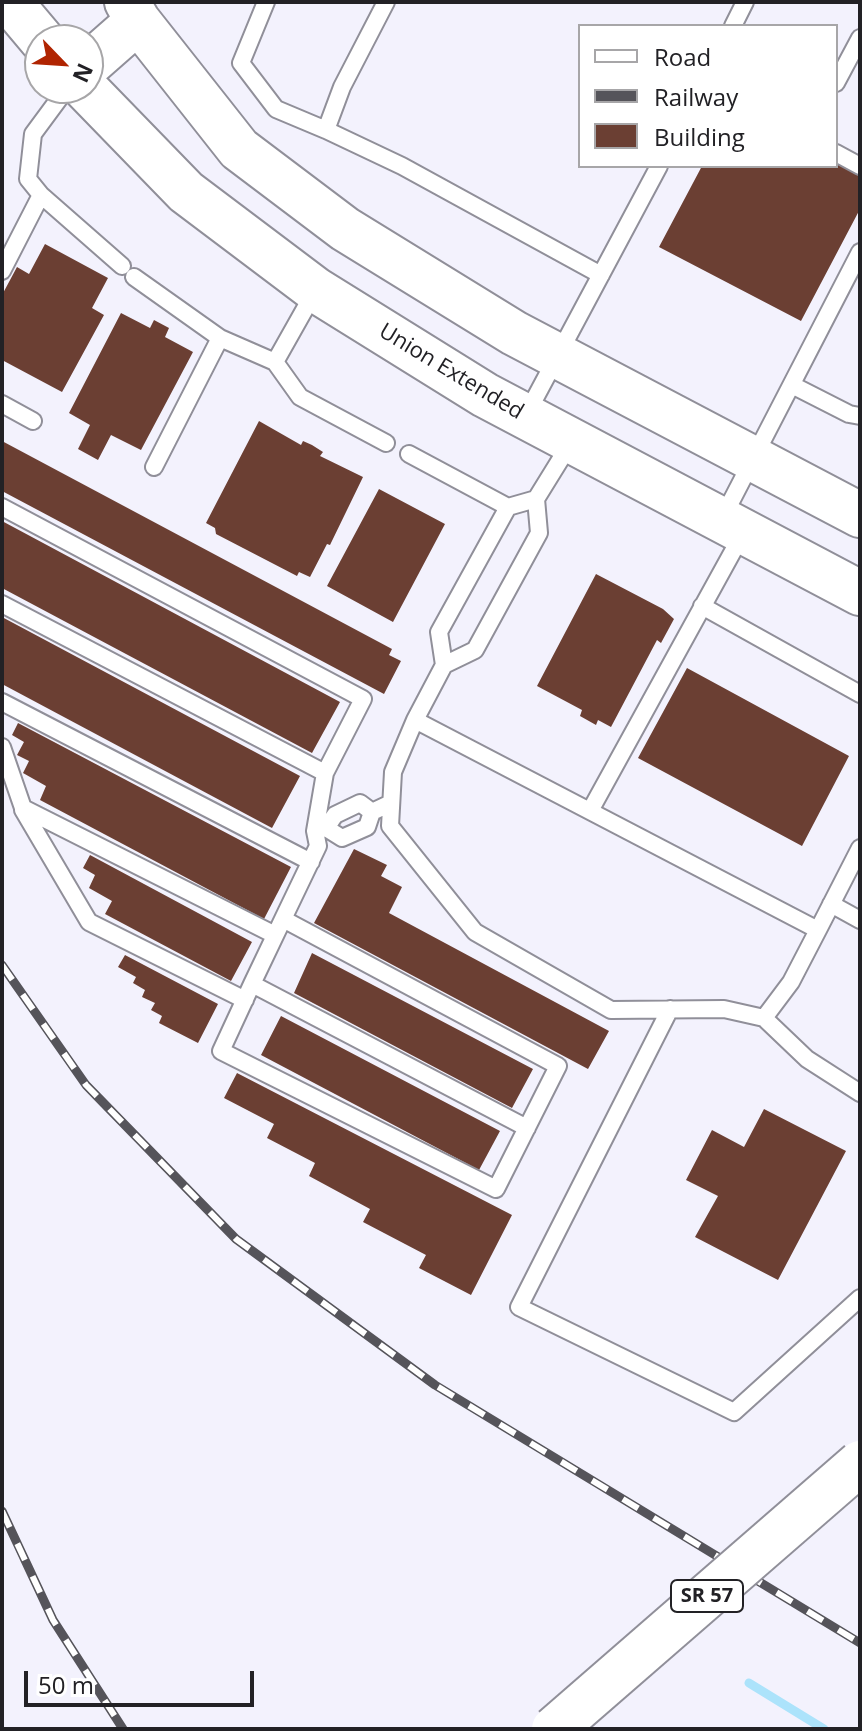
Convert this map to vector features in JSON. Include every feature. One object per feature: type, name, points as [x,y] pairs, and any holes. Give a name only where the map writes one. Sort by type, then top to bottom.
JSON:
[{"type":"street","points":[[10,2],[29,24]]},
{"type":"street","points":[[104,46],[133,12],[239,149],[345,229],[558,356],[860,515]]},
{"type":"street","name":"Union Extended","points":[[101,104],[186,192],[316,290],[525,416],[860,593]]},
{"type":"street","points":[[572,441],[605,381]]},
{"type":"street","name":"SR 57","points":[[554,1729],[860,1463]]},
{"type":"lane","points":[[266,2],[241,63],[276,109],[402,166],[601,275]]},
{"type":"lane","points":[[326,130],[342,87],[386,2]]},
{"type":"lane","points":[[734,24],[745,2]]},
{"type":"lane","points":[[838,79],[860,38]]},
{"type":"lane","points":[[55,104],[33,134],[28,179],[41,195],[128,271],[220,338],[275,362],[300,397],[386,443]]},
{"type":"lane","points":[[838,154],[860,166]]},
{"type":"lane","points":[[525,416],[658,168]]},
{"type":"lane","points":[[2,271],[41,195]]},
{"type":"lane","points":[[590,811],[702,606],[733,526],[754,459],[860,252]]},
{"type":"lane","points":[[275,362],[316,290]]},
{"type":"lane","points":[[154,467],[220,338]]},
{"type":"lane","points":[[792,385],[849,414],[860,416]]},
{"type":"lane","points":[[2,404],[33,421]]},
{"type":"lane","points":[[572,441],[536,499],[539,533],[475,650],[444,665],[415,720],[393,772],[390,826],[475,932],[611,1010],[724,1009],[764,1018],[807,1059],[860,1093]]},
{"type":"lane","points":[[409,454],[508,507],[536,499]]},
{"type":"lane","points":[[2,507],[363,699],[325,773],[318,846],[275,935],[221,1051],[496,1189],[558,1066],[283,919]]},
{"type":"lane","points":[[444,665],[439,632],[508,507]]},
{"type":"lane","points":[[2,604],[325,773]]},
{"type":"lane","points":[[702,606],[860,694]]},
{"type":"lane","points":[[2,702],[311,862]]},
{"type":"lane","points":[[415,720],[818,930]]},
{"type":"lane","points":[[2,747],[23,808],[89,922],[249,992],[527,1128]]},
{"type":"lane","points":[[320,830],[335,815],[360,803],[372,812]]},
{"type":"lane","points":[[320,830],[342,838],[367,827],[372,812],[391,803]]},
{"type":"lane","points":[[23,808],[275,935]]},
{"type":"lane","points":[[764,1018],[791,982],[860,848]]},
{"type":"lane","points":[[831,904],[860,920]]},
{"type":"lane","points":[[670,1009],[519,1307],[734,1412],[860,1298]]},
{"type":"building","points":[[838,159],[860,171],[860,209],[801,321],[659,247],[701,168],[838,168]]},
{"type":"building","points":[[45,244],[108,278],[92,308],[104,315],[62,392],[2,360],[2,295],[17,267],[29,274]]},
{"type":"building","points":[[121,313],[150,328],[154,320],[169,328],[165,337],[193,352],[141,450],[111,435],[98,460],[78,449],[90,425],[69,413]]},
{"type":"building","points":[[259,421],[301,445],[303,441],[312,445],[323,452],[320,456],[363,477],[330,545],[327,544],[310,577],[299,572],[297,576],[216,534],[215,528],[206,523]]},
{"type":"building","points":[[2,441],[392,649],[389,655],[401,661],[384,694],[2,491]]},
{"type":"building","points":[[379,489],[445,524],[393,622],[327,586]]},
{"type":"building","points":[[2,521],[340,702],[312,753],[2,588]]},
{"type":"building","points":[[596,574],[663,609],[674,619],[661,643],[657,640],[611,727],[598,720],[596,725],[580,716],[582,710],[537,686]]},
{"type":"building","points":[[2,617],[300,776],[272,828],[2,684]]},
{"type":"building","points":[[687,668],[849,756],[802,846],[638,758]]},
{"type":"building","points":[[18,723],[291,867],[264,919],[40,800],[46,786],[23,773],[29,761],[17,755],[24,742],[12,735]]},
{"type":"building","points":[[354,849],[387,865],[381,876],[402,887],[389,913],[609,1031],[588,1069],[314,923]]},
{"type":"building","points":[[90,855],[252,942],[231,981],[105,914],[112,901],[89,888],[95,875],[83,868]]},
{"type":"building","points":[[312,953],[533,1069],[512,1108],[294,993]]},
{"type":"building","points":[[125,955],[218,1004],[198,1043],[159,1023],[162,1016],[151,1010],[155,1003],[142,997],[145,990],[133,983],[136,977],[118,967]]},
{"type":"building","points":[[281,1016],[500,1131],[479,1170],[261,1055]]},
{"type":"building","points":[[237,1073],[512,1215],[471,1295],[419,1268],[426,1255],[363,1222],[370,1209],[309,1176],[315,1163],[267,1138],[274,1124],[224,1098]]},
{"type":"building","points":[[764,1109],[846,1151],[778,1280],[695,1237],[718,1196],[686,1180],[712,1130],[744,1147]]},
{"type":"waterway","points":[[749,1683],[824,1729]]},
{"type":"railway","points":[[2,965],[86,1085],[236,1239],[435,1385],[860,1643]]},
{"type":"railway","points":[[2,1511],[53,1620],[123,1729]]}]
